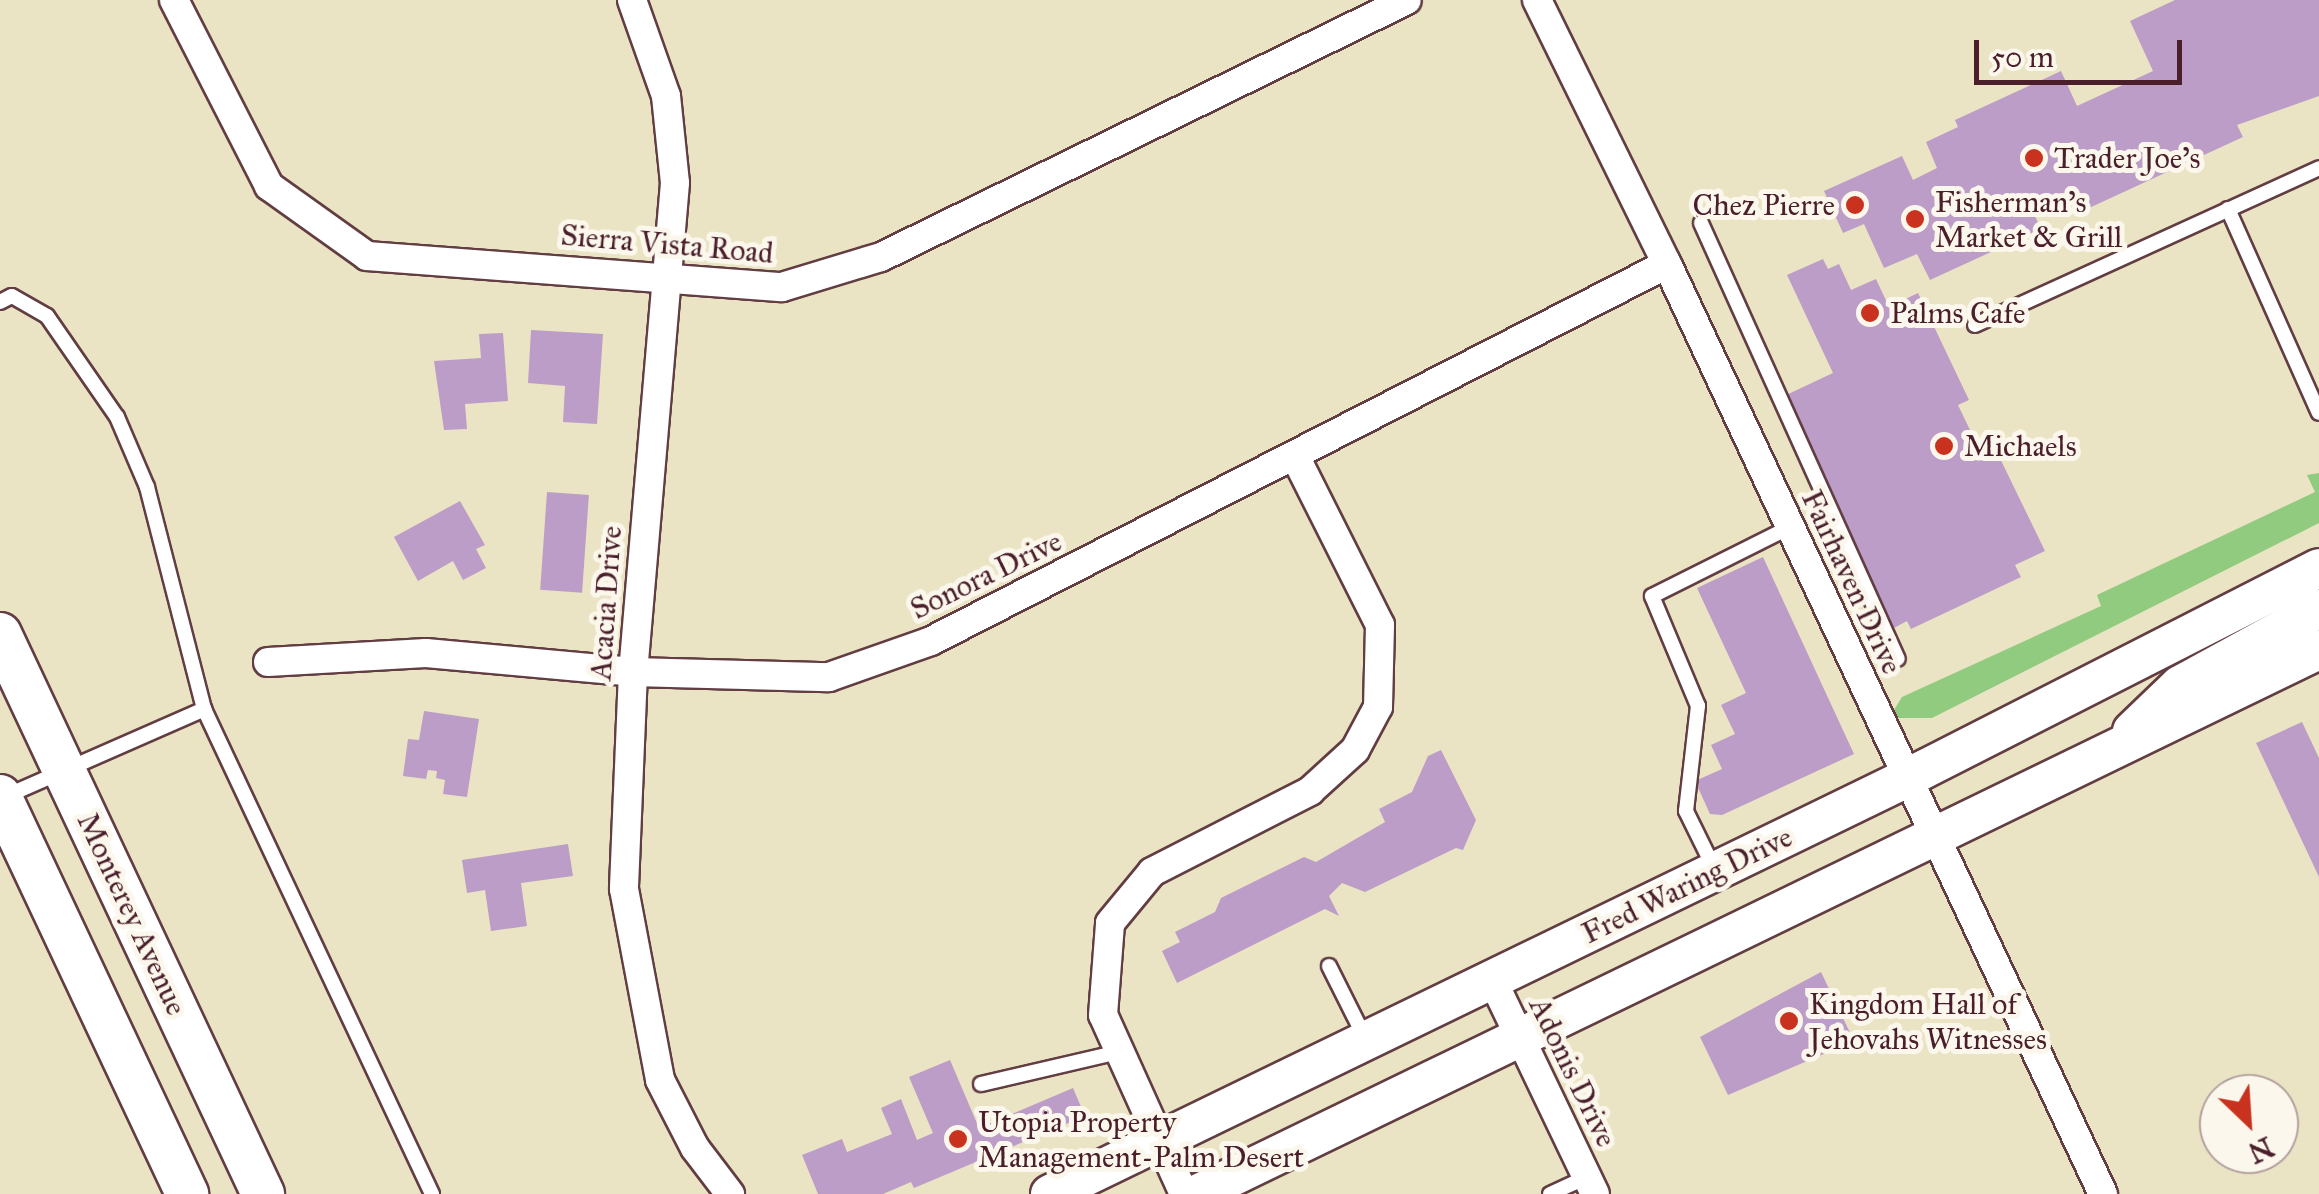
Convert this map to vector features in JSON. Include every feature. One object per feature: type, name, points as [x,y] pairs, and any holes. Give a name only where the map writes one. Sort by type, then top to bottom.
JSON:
[{"type":"main road","name":"Fred Waring Drive","points":[[1050,1194],[1908,778],[2319,568]]},
{"type":"main road","points":[[2109,754],[2180,685],[2319,609]]},
{"type":"main road","name":"Monterey Avenue","points":[[0,634],[264,1194]]},
{"type":"main road","points":[[1197,1194],[1937,839],[2319,650]]},
{"type":"main road","points":[[0,798],[187,1194]]},
{"type":"street","name":"Sierra Vista Road","points":[[174,0],[269,186],[367,256],[665,274],[782,287],[881,257],[1407,0]]},
{"type":"street","name":"Acacia Drive","points":[[632,0],[666,96],[675,183],[632,672],[624,889],[660,1080],[695,1148],[730,1194]]},
{"type":"street","name":"Fairhaven Drive","points":[[1536,0],[1668,264],[2103,1194]]},
{"type":"street","name":"Sonora Drive","points":[[268,662],[426,653],[632,672],[828,677],[931,641],[1668,264]]},
{"type":"street","points":[[1184,1194],[1102,1015],[1110,923],[1152,872],[1310,791],[1355,750],[1378,707],[1380,625],[1295,456]]},
{"type":"street","name":"Adonis Drive","points":[[1492,979],[1591,1185]]},
{"type":"lane","points":[[1975,325],[2319,168]]},
{"type":"lane","points":[[2228,209],[2319,413]]},
{"type":"lane","points":[[1701,223],[1898,660]]},
{"type":"lane","points":[[0,302],[12,296],[46,316],[117,417],[147,487],[204,708],[432,1194]]},
{"type":"lane","points":[[1716,871],[1686,811],[1698,706],[1652,596],[1790,527]]},
{"type":"lane","points":[[0,798],[204,708]]},
{"type":"lane","points":[[1329,966],[1367,1041]]},
{"type":"lane","points":[[981,1084],[1118,1052]]},
{"type":"lane","points":[[1550,1194],[1591,1185]]},
{"type":"green space","points":[[2319,473],[2319,523],[1932,718],[1898,718],[1894,710],[1902,697],[2101,606],[2097,595],[2315,492],[2307,475]]},
{"type":"building","points":[[2175,0],[2319,0],[2319,96],[2237,125],[2243,137],[2076,214],[2070,199],[2035,216],[2041,229],[1930,280],[1917,254],[1884,268],[1864,224],[1843,233],[1824,191],[1902,156],[1913,180],[1937,168],[1926,142],[1958,127],[1955,120],[2061,71],[2077,106],[2153,71],[2130,21]]},
{"type":"building","points":[[1823,259],[1828,269],[1839,264],[1851,290],[1876,279],[1889,307],[1918,293],[1969,400],[1958,405],[1981,453],[1994,446],[2045,551],[2015,565],[2021,577],[1911,629],[1907,621],[1894,628],[1784,396],[1833,373],[1787,275]]},
{"type":"building","points":[[531,330],[603,334],[597,424],[563,422],[565,386],[528,383]]},
{"type":"building","points":[[503,333],[508,401],[465,404],[467,429],[444,430],[434,361],[481,358],[479,334]]},
{"type":"building","points":[[547,492],[589,495],[582,593],[540,590]]},
{"type":"building","points":[[460,501],[485,545],[476,549],[486,568],[463,580],[453,561],[418,581],[394,537]]},
{"type":"building","points":[[1763,557],[1854,754],[1722,815],[1710,814],[1695,781],[1722,769],[1711,745],[1735,734],[1721,705],[1746,693],[1697,588]]},
{"type":"building","points":[[424,711],[479,719],[467,797],[443,794],[445,780],[436,778],[437,771],[428,770],[426,779],[403,776],[408,739],[419,740]]},
{"type":"building","points":[[2302,722],[2319,758],[2319,877],[2256,743]]},
{"type":"building","points":[[1441,750],[1476,820],[1463,850],[1456,848],[1365,892],[1342,883],[1329,896],[1339,916],[1325,909],[1177,983],[1162,951],[1180,942],[1175,932],[1215,912],[1221,898],[1304,857],[1316,862],[1385,822],[1379,809],[1412,792],[1428,756]]},
{"type":"building","points":[[568,844],[573,876],[521,883],[527,926],[491,931],[485,890],[467,893],[462,860]]},
{"type":"building","name":"Kingdom Hall of Jehovahs Witnesses","points":[[1821,972],[1854,1041],[1728,1095],[1700,1037]]},
{"type":"building","points":[[950,1060],[979,1128],[1073,1088],[1085,1116],[914,1188],[911,1182],[883,1194],[818,1194],[802,1155],[842,1139],[847,1152],[892,1134],[881,1108],[901,1099],[917,1140],[933,1133],[909,1077]]},
{"type":"place","name":"Trader Joe's","points":[[2034,158]]},
{"type":"place","name":"Chez Pierre","points":[[1855,205]]},
{"type":"place","name":"Fisherman's Market & Grill","points":[[1915,219]]},
{"type":"place","name":"Palms Cafe","points":[[1870,313]]},
{"type":"place","name":"Michaels","points":[[1944,446]]},
{"type":"place","name":"Kingdom Hall of Jehovahs Witnesses","points":[[1789,1021]]},
{"type":"place","name":"Utopia Property Management-Palm Desert","points":[[958,1139]]}]
